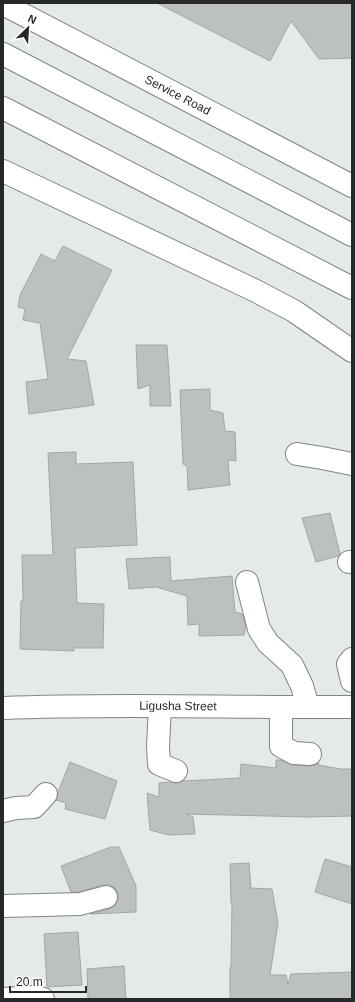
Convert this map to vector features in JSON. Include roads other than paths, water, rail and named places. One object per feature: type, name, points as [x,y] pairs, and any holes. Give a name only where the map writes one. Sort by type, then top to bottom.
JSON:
[{"type":"street","name":"Service Road","points":[[3,4],[352,186]]},
{"type":"street","points":[[3,54],[352,235]]},
{"type":"street","points":[[3,108],[352,288]]},
{"type":"street","points":[[3,171],[256,291],[294,311],[352,351]]},
{"type":"street","points":[[297,454],[352,464]]},
{"type":"street","points":[[247,582],[259,629],[268,643],[292,665],[302,686],[308,707]]},
{"type":"street","points":[[352,659],[348,664],[352,681]]},
{"type":"street","name":"Ligusha Street","points":[[3,708],[71,705],[281,708],[352,707]]},
{"type":"street","points":[[160,707],[158,746],[160,764],[176,771]]},
{"type":"street","points":[[281,708],[281,746],[294,753],[310,754]]},
{"type":"street","points":[[3,812],[16,808],[34,807],[46,794]]},
{"type":"street","points":[[3,906],[80,904],[106,897]]},
{"type":"street","points":[[3,999],[34,997],[43,999]]}]
